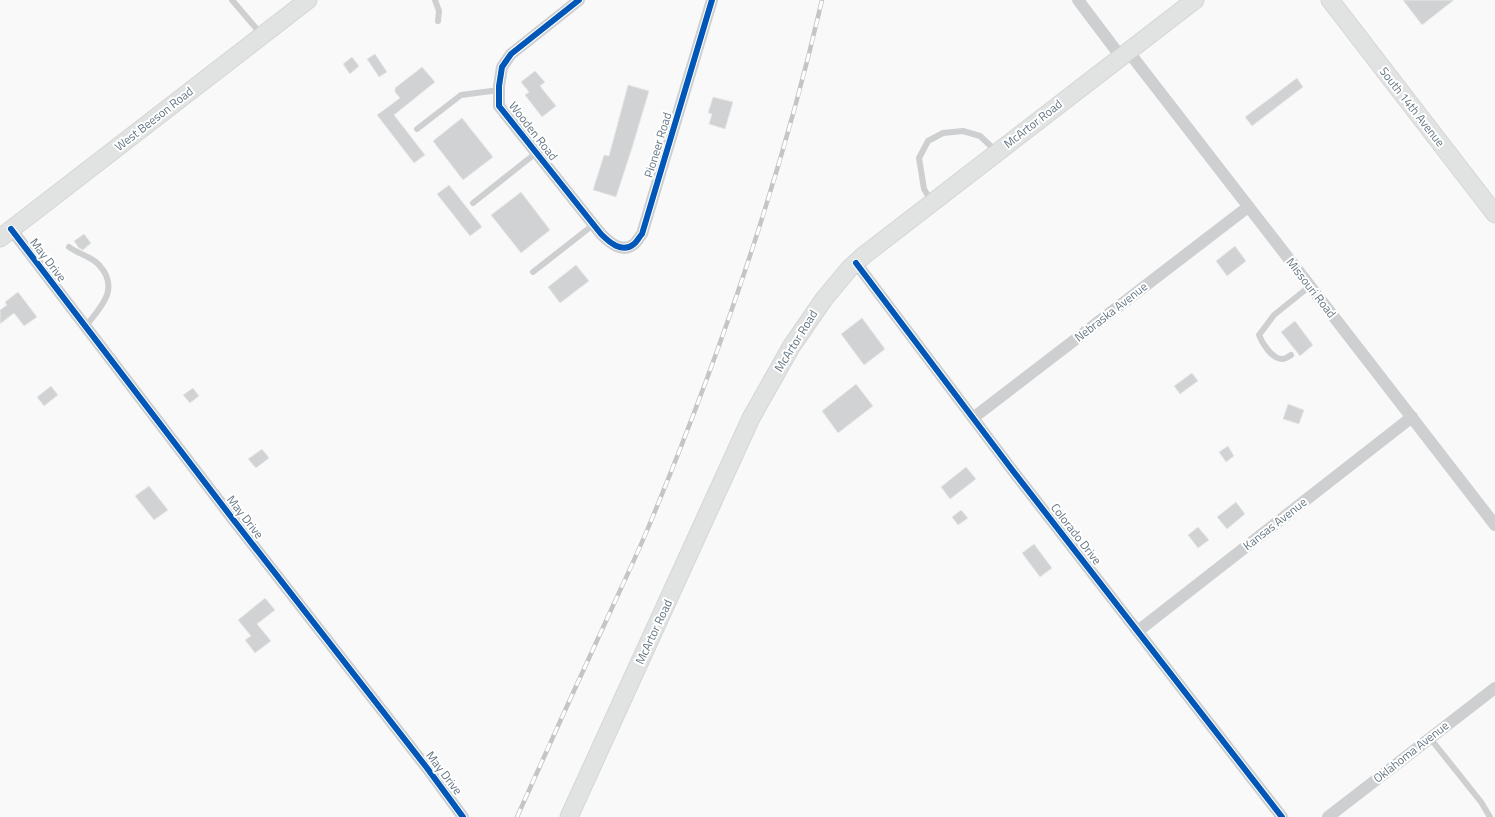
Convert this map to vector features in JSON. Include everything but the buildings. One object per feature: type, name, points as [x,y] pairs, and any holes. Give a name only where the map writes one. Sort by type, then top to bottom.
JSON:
[{"type":"main road","name":"West Beeson Road","points":[[6,234],[308,0]]},
{"type":"main road","name":"McArtor Road","points":[[569,817],[751,418],[795,341],[824,299],[849,269],[856,263],[997,152],[1195,0]]},
{"type":"main road","name":"South 14th Avenue","points":[[1330,0],[1495,214]]},
{"type":"street","name":"Wooden Road","points":[[579,0],[511,54],[502,67],[499,90],[500,106],[593,225]]},
{"type":"street","name":"Pioneer Road","points":[[593,225],[612,244],[624,248],[633,245],[642,234],[712,0]]},
{"type":"street","name":"Missouri Road","points":[[1078,0],[1248,206],[1495,525]]},
{"type":"street","name":"Nebraska Avenue","points":[[973,418],[1248,206]]},
{"type":"street","name":"May Drive","points":[[6,234],[85,327],[427,768],[463,817]]},
{"type":"street","name":"Colorado Drive","points":[[856,263],[973,418],[1282,817]]},
{"type":"street","name":"Kansas Avenue","points":[[1138,631],[1412,417]]},
{"type":"street","name":"Oklahoma Avenue","points":[[1328,817],[1495,688]]},
{"type":"lane","points":[[232,0],[262,36]]},
{"type":"lane","points":[[435,0],[438,11],[438,21]]},
{"type":"lane","points":[[417,129],[461,95],[499,90]]},
{"type":"lane","points":[[932,203],[924,189],[919,158],[928,141],[944,132],[963,131],[980,136],[997,152]]},
{"type":"lane","points":[[472,203],[536,153]]},
{"type":"lane","points":[[533,272],[593,225]]},
{"type":"lane","points":[[69,247],[99,265],[108,282],[106,302],[85,327]]},
{"type":"lane","points":[[1291,355],[1283,359],[1276,358],[1261,341],[1259,335],[1274,315],[1310,286]]},
{"type":"lane","points":[[1430,738],[1481,802],[1490,817]]},
{"type":"railway","points":[[517,817],[651,521],[677,457],[725,329],[788,133],[822,0]]},
{"type":"cycle path","points":[[579,0],[511,54],[502,67],[499,86],[499,106],[601,234],[616,246],[625,248],[634,244],[642,234],[712,0]]},
{"type":"cycle path","points":[[11,229],[232,518],[427,768],[463,817]]},
{"type":"cycle path","points":[[856,263],[1013,471],[1282,817]]}]
